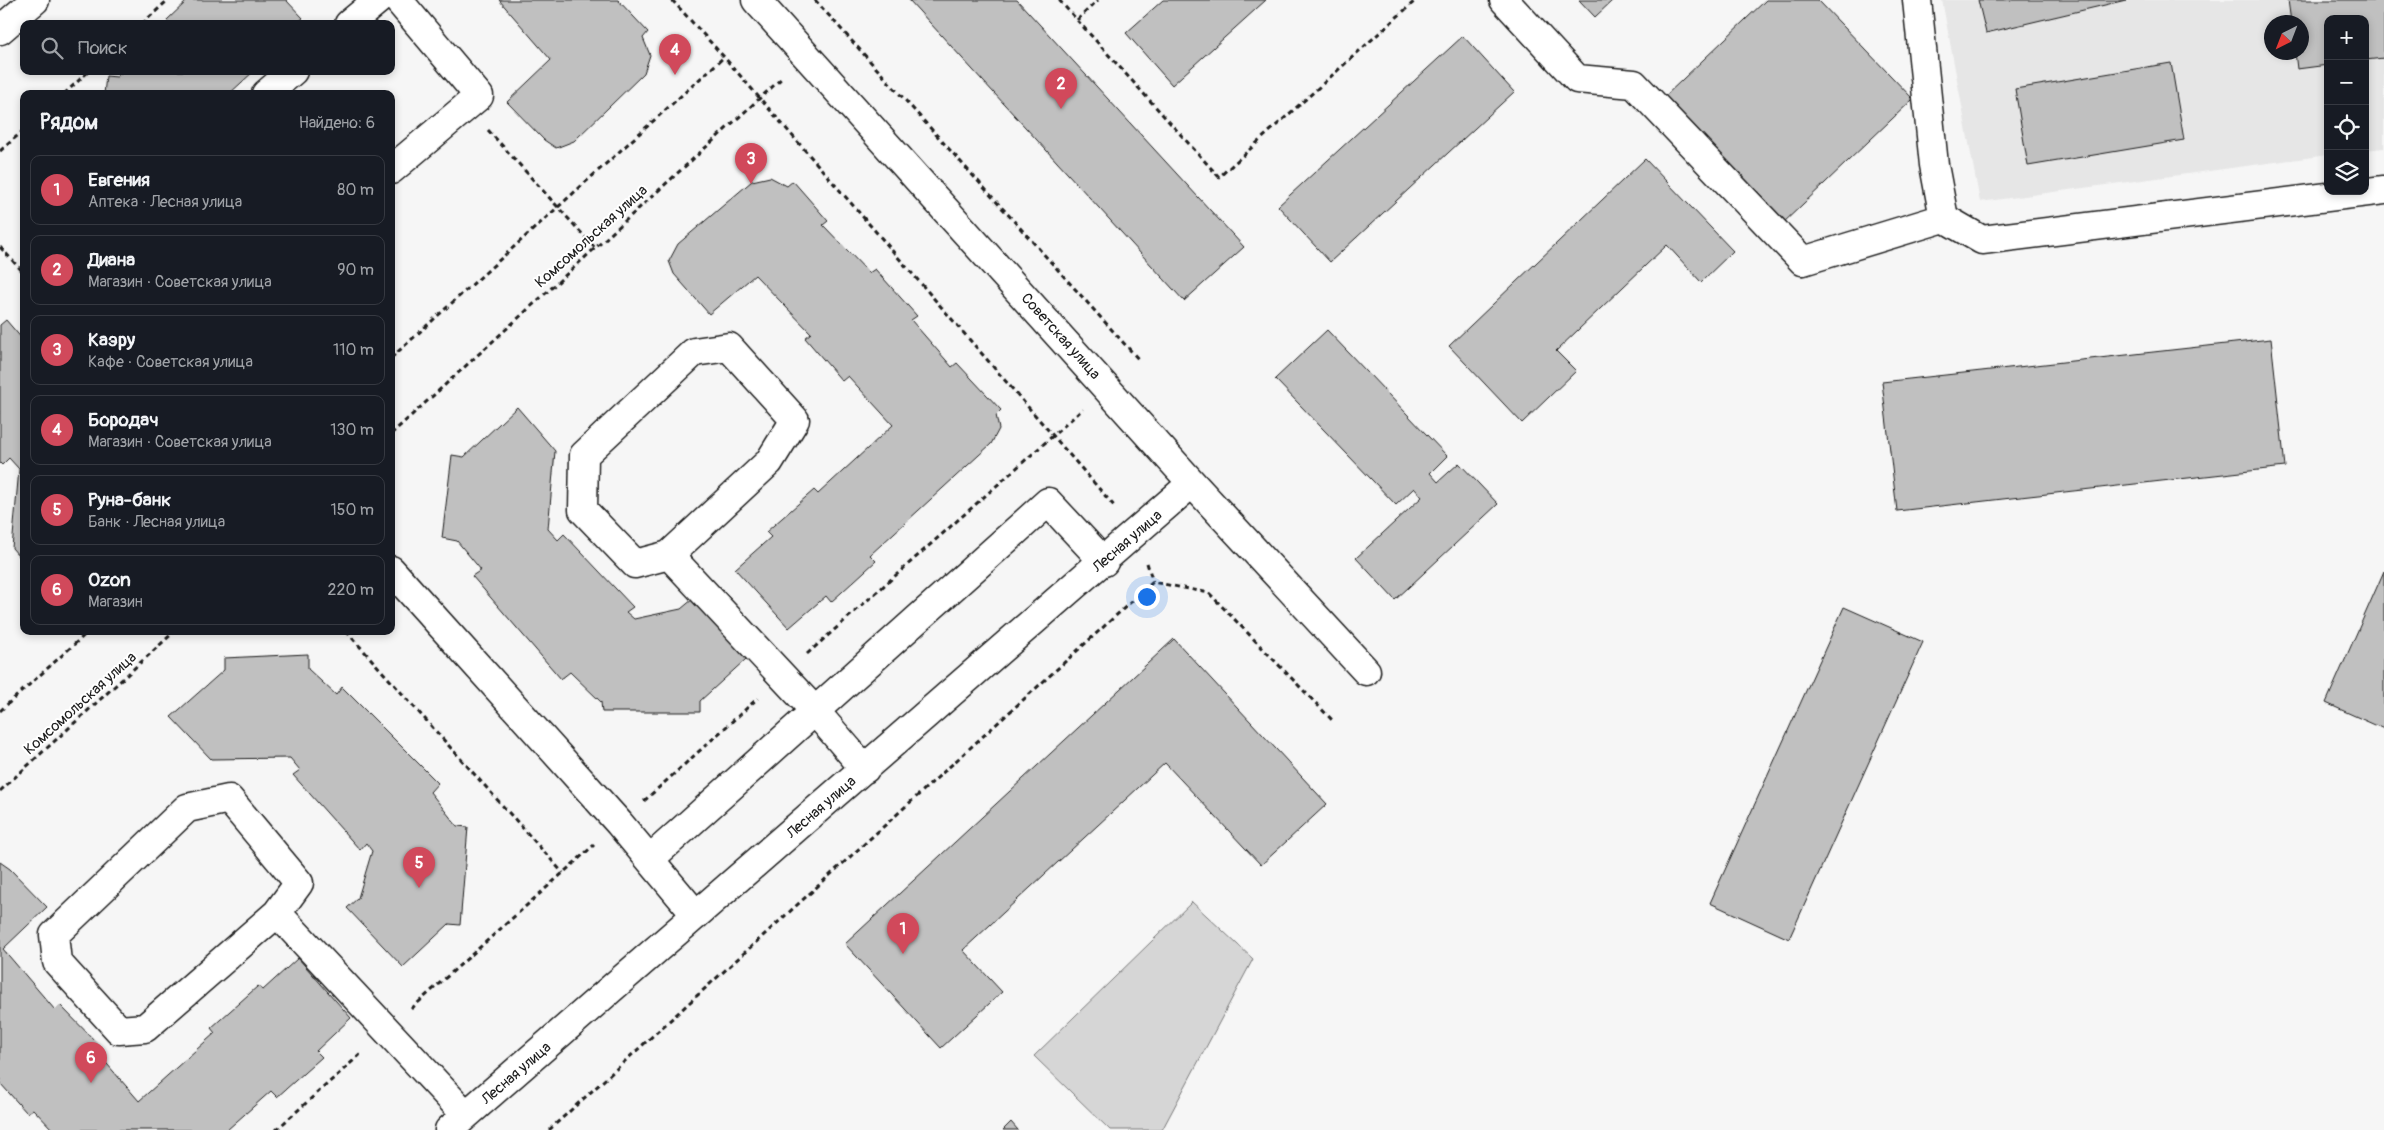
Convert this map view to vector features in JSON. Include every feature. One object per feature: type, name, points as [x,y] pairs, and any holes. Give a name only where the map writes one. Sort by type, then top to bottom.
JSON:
[{"type":"street","points":[[0,30],[34,0]]},
{"type":"street","points":[[395,167],[480,96],[398,0]]},
{"type":"street","name":"Советская улица","points":[[756,0],[1192,483],[1366,671]]},
{"type":"street","points":[[1504,0],[1577,79],[1634,84],[1803,260],[1944,218],[1982,240],[2384,190]]},
{"type":"street","points":[[1917,0],[1934,165],[1944,218]]},
{"type":"street","points":[[271,90],[288,75]]},
{"type":"street","points":[[729,348],[796,420],[769,462],[669,555],[635,564],[583,510],[584,455],[694,352],[729,348]]},
{"type":"street","name":"Лесная улица","points":[[458,1122],[1138,533],[1192,483]]},
{"type":"street","points":[[650,859],[1048,502],[1104,562]]},
{"type":"street","points":[[669,555],[816,711],[865,769]]},
{"type":"street","points":[[395,574],[619,823],[696,916]]},
{"type":"street","points":[[228,799],[299,884],[277,913],[145,1028],[119,1030],[56,962],[54,935],[187,808],[228,799]]},
{"type":"street","points":[[277,913],[388,1030],[458,1122]]},
{"type":"path","points":[[146,20],[168,0]]},
{"type":"path","points":[[672,0],[724,57],[1138,533],[1154,582]]},
{"type":"path","points":[[816,0],[1139,360]]},
{"type":"path","points":[[1059,0],[1219,176],[1416,0]]},
{"type":"path","points":[[1077,20],[1098,0]]},
{"type":"path","name":"Комсомольская улица","points":[[395,430],[806,55]]},
{"type":"path","points":[[395,354],[724,57]]},
{"type":"path","points":[[68,90],[85,75]]},
{"type":"path","points":[[466,107],[595,248]]},
{"type":"path","points":[[0,152],[20,134]]},
{"type":"path","points":[[0,247],[20,269]]},
{"type":"path","points":[[276,1130],[1052,435],[1108,388]]},
{"type":"path","points":[[1154,582],[1209,592],[1334,722]]},
{"type":"path","points":[[549,1130],[1154,582]]},
{"type":"path","points":[[0,711],[84,635]]},
{"type":"path","name":"Комсомольская улица","points":[[0,791],[171,635]]},
{"type":"path","points":[[350,635],[563,873]]},
{"type":"shaded area","points":[[1942,0],[2384,0],[2384,148],[2369,150],[2369,15],[2324,15],[2324,156],[1980,202]]},
{"type":"shaded area","points":[[1192,902],[1253,959],[1162,1130],[1110,1130],[1034,1056]]},
{"type":"building","points":[[188,0],[286,0],[303,18],[301,20],[167,20]]},
{"type":"building","points":[[499,0],[618,0],[648,32],[643,38],[650,55],[644,73],[574,141],[556,148],[544,140],[507,102],[551,60]]},
{"type":"building","points":[[909,0],[1017,0],[1244,247],[1184,301]]},
{"type":"building","points":[[1163,0],[1266,0],[1172,85],[1126,33]]},
{"type":"building","points":[[1579,0],[1613,0],[1595,17]]},
{"type":"building","points":[[1766,0],[1818,0],[1913,99],[1781,225],[1662,99]]},
{"type":"building","points":[[1978,0],[2126,0],[1986,33]]},
{"type":"building","points":[[2288,0],[2384,0],[2384,58],[2369,60],[2369,15],[2324,15],[2324,66],[2297,69],[2296,60],[2309,60],[2309,15],[2290,15]]},
{"type":"building","points":[[1463,36],[1514,92],[1330,262],[1278,206]]},
{"type":"building","points":[[2171,63],[2184,140],[2028,166],[2015,89]]},
{"type":"building","points":[[119,75],[250,75],[233,90],[104,90],[106,76],[117,77]]},
{"type":"building","points":[[1645,159],[1733,251],[1701,282],[1667,245],[1556,351],[1576,371],[1522,423],[1449,346]]},
{"type":"building","points":[[770,177],[787,186],[793,181],[828,221],[823,225],[869,273],[875,269],[917,316],[911,320],[952,367],[957,363],[1001,410],[996,415],[999,429],[991,444],[870,555],[876,561],[831,602],[826,596],[789,628],[735,569],[771,537],[766,532],[814,490],[818,494],[893,425],[848,376],[842,381],[805,338],[811,333],[755,275],[709,314],[674,274],[669,261],[678,244],[752,181]]},
{"type":"building","points":[[6,320],[20,336],[20,557],[12,548],[19,469],[9,458],[2,465],[0,463],[0,325]]},
{"type":"building","points":[[1327,330],[1447,456],[1430,473],[1438,482],[1459,463],[1498,504],[1395,600],[1356,558],[1422,497],[1414,488],[1396,505],[1275,379]]},
{"type":"building","points":[[2271,339],[2285,467],[1897,511],[1882,382]]},
{"type":"building","points":[[517,407],[555,451],[548,529],[558,540],[564,534],[633,607],[626,612],[634,619],[681,609],[693,599],[746,659],[700,701],[700,712],[602,712],[601,702],[570,672],[561,679],[472,576],[481,570],[457,541],[442,538],[452,455],[464,457]]},
{"type":"building","points":[[2384,571],[2384,729],[2326,703]]},
{"type":"building","points":[[1844,607],[1923,642],[1789,939],[1710,903]]},
{"type":"building","points":[[1174,639],[1327,804],[1261,865],[1165,763],[963,950],[1002,992],[941,1048],[845,944]]},
{"type":"building","points":[[308,654],[308,669],[336,695],[342,687],[438,783],[430,792],[457,826],[468,827],[460,925],[449,924],[403,967],[347,908],[358,898],[372,851],[366,843],[360,850],[293,775],[300,770],[290,758],[211,759],[171,717],[224,670],[224,658]]},
{"type":"building","points":[[0,862],[10,869],[47,907],[3,949],[55,1010],[60,1005],[100,1046],[95,1050],[139,1101],[215,1033],[211,1028],[258,986],[263,990],[298,958],[351,1018],[316,1051],[322,1057],[277,1097],[271,1091],[227,1130],[53,1130],[33,1109],[27,1113],[0,1083]]},
{"type":"building","points":[[1011,1122],[1018,1130],[1003,1130]]},
{"type":"place","name":"Бородач","points":[[675,75]]},
{"type":"place","name":"Диана","points":[[1061,109]]},
{"type":"place","name":"Каэру","points":[[751,184]]},
{"type":"place","name":"Руна-банк","points":[[419,888]]},
{"type":"place","name":"Евгения","points":[[903,954]]},
{"type":"place","name":"Ozon","points":[[91,1083]]}]
